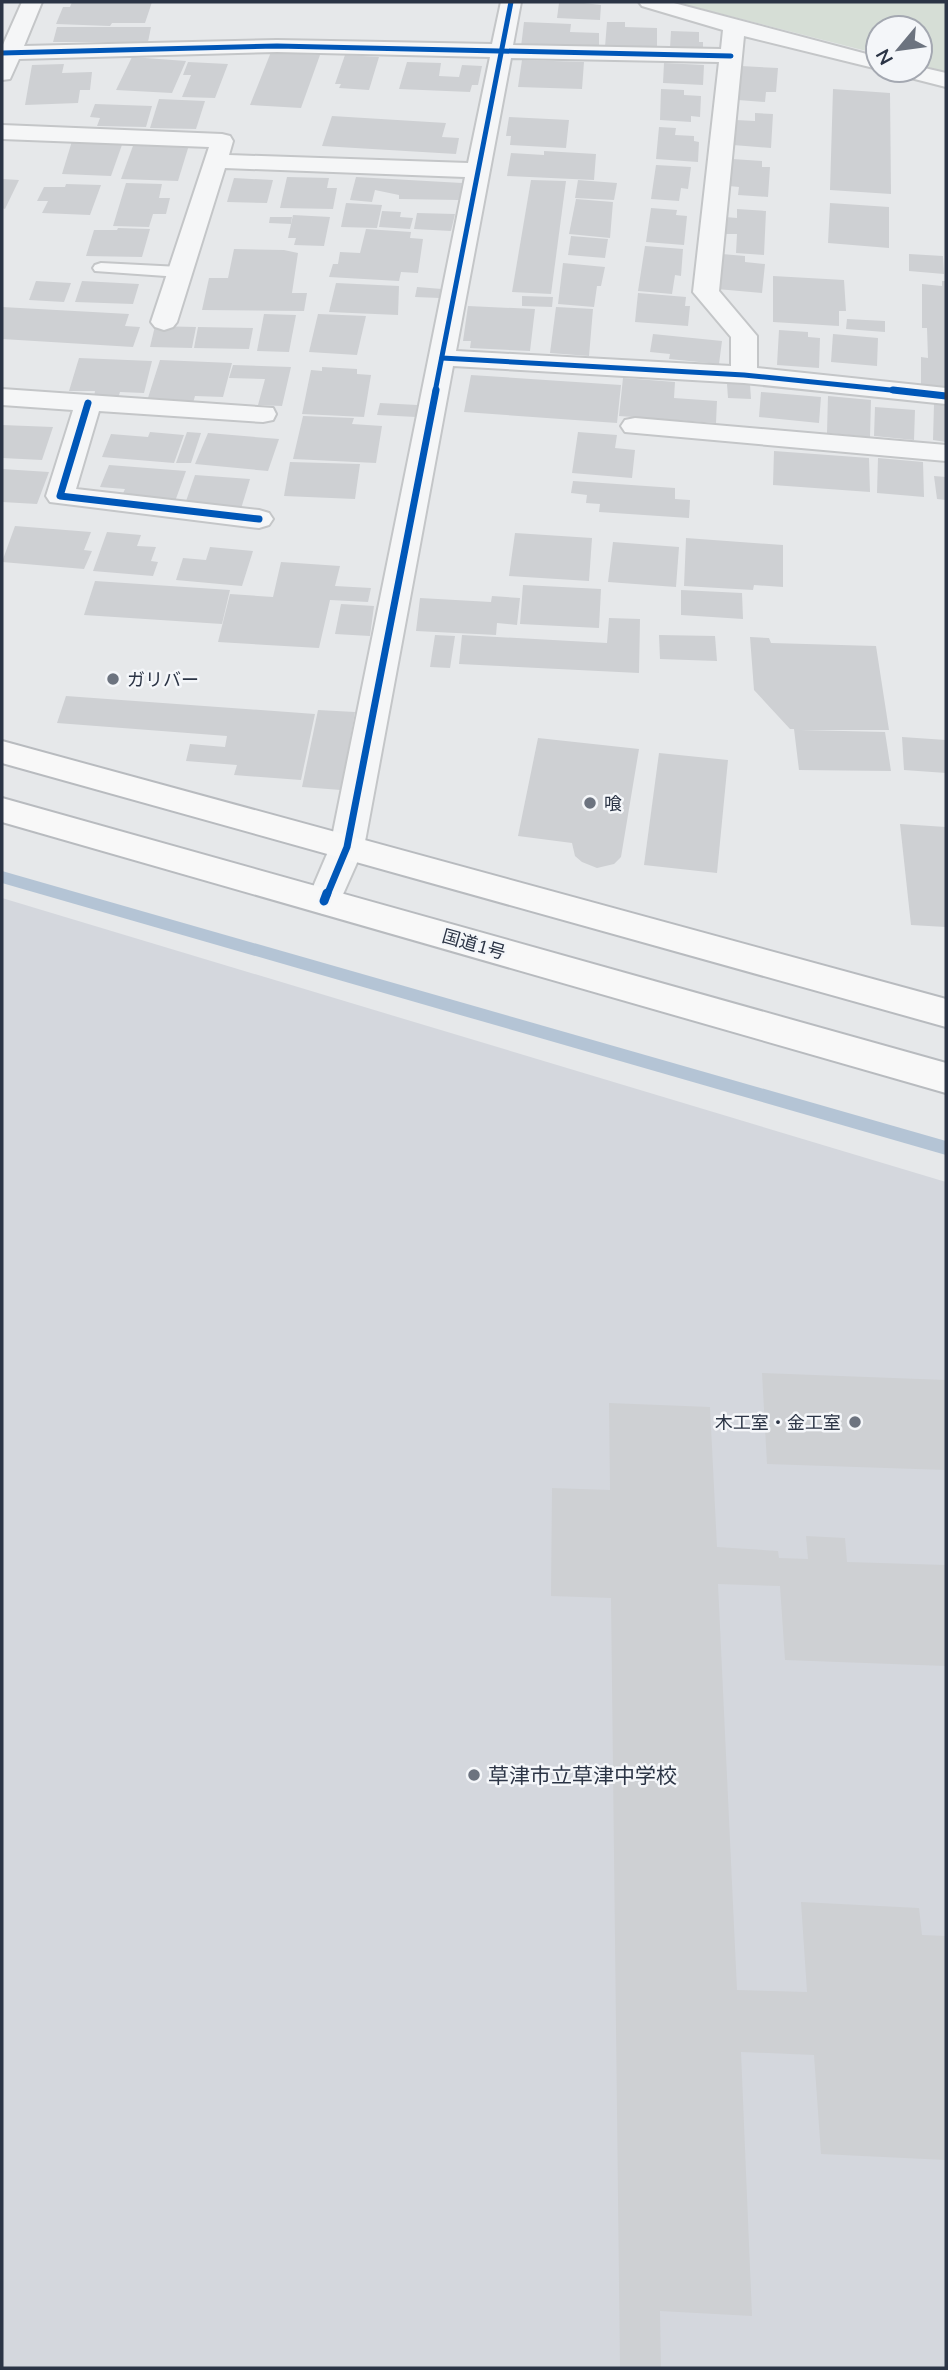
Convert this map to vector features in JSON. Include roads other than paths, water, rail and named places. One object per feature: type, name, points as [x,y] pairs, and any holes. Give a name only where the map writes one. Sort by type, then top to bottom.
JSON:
[{"type":"highway","points":[[2,752],[946,1013]]},
{"type":"highway","name":"国道1号","points":[[2,810],[946,1078]]},
{"type":"street","points":[[2,75],[6,53],[32,2]]},
{"type":"street","points":[[324,901],[347,847],[511,2]]},
{"type":"street","points":[[649,2],[734,27],[864,60]]},
{"type":"street","points":[[734,27],[706,292],[744,336],[744,375]]},
{"type":"street","points":[[6,53],[278,46],[732,57]]},
{"type":"street","points":[[2,132],[222,141],[164,322]]},
{"type":"street","points":[[216,161],[478,170]]},
{"type":"street","points":[[442,358],[744,375],[946,396]]},
{"type":"street","points":[[2,397],[263,414]]},
{"type":"street","points":[[88,403],[60,496],[259,519]]},
{"type":"street","points":[[635,426],[946,453]]},
{"type":"lane","points":[[101,268],[180,272]]},
{"type":"waterway","points":[[2,877],[946,1148]]},
{"type":"place","name":"ガリバー","points":[[113,679]]},
{"type":"place","name":"喰","points":[[590,803]]},
{"type":"place","name":"木工室・金工室","points":[[855,1422]]},
{"type":"place","name":"草津市立草津中学校","points":[[474,1775]]}]
